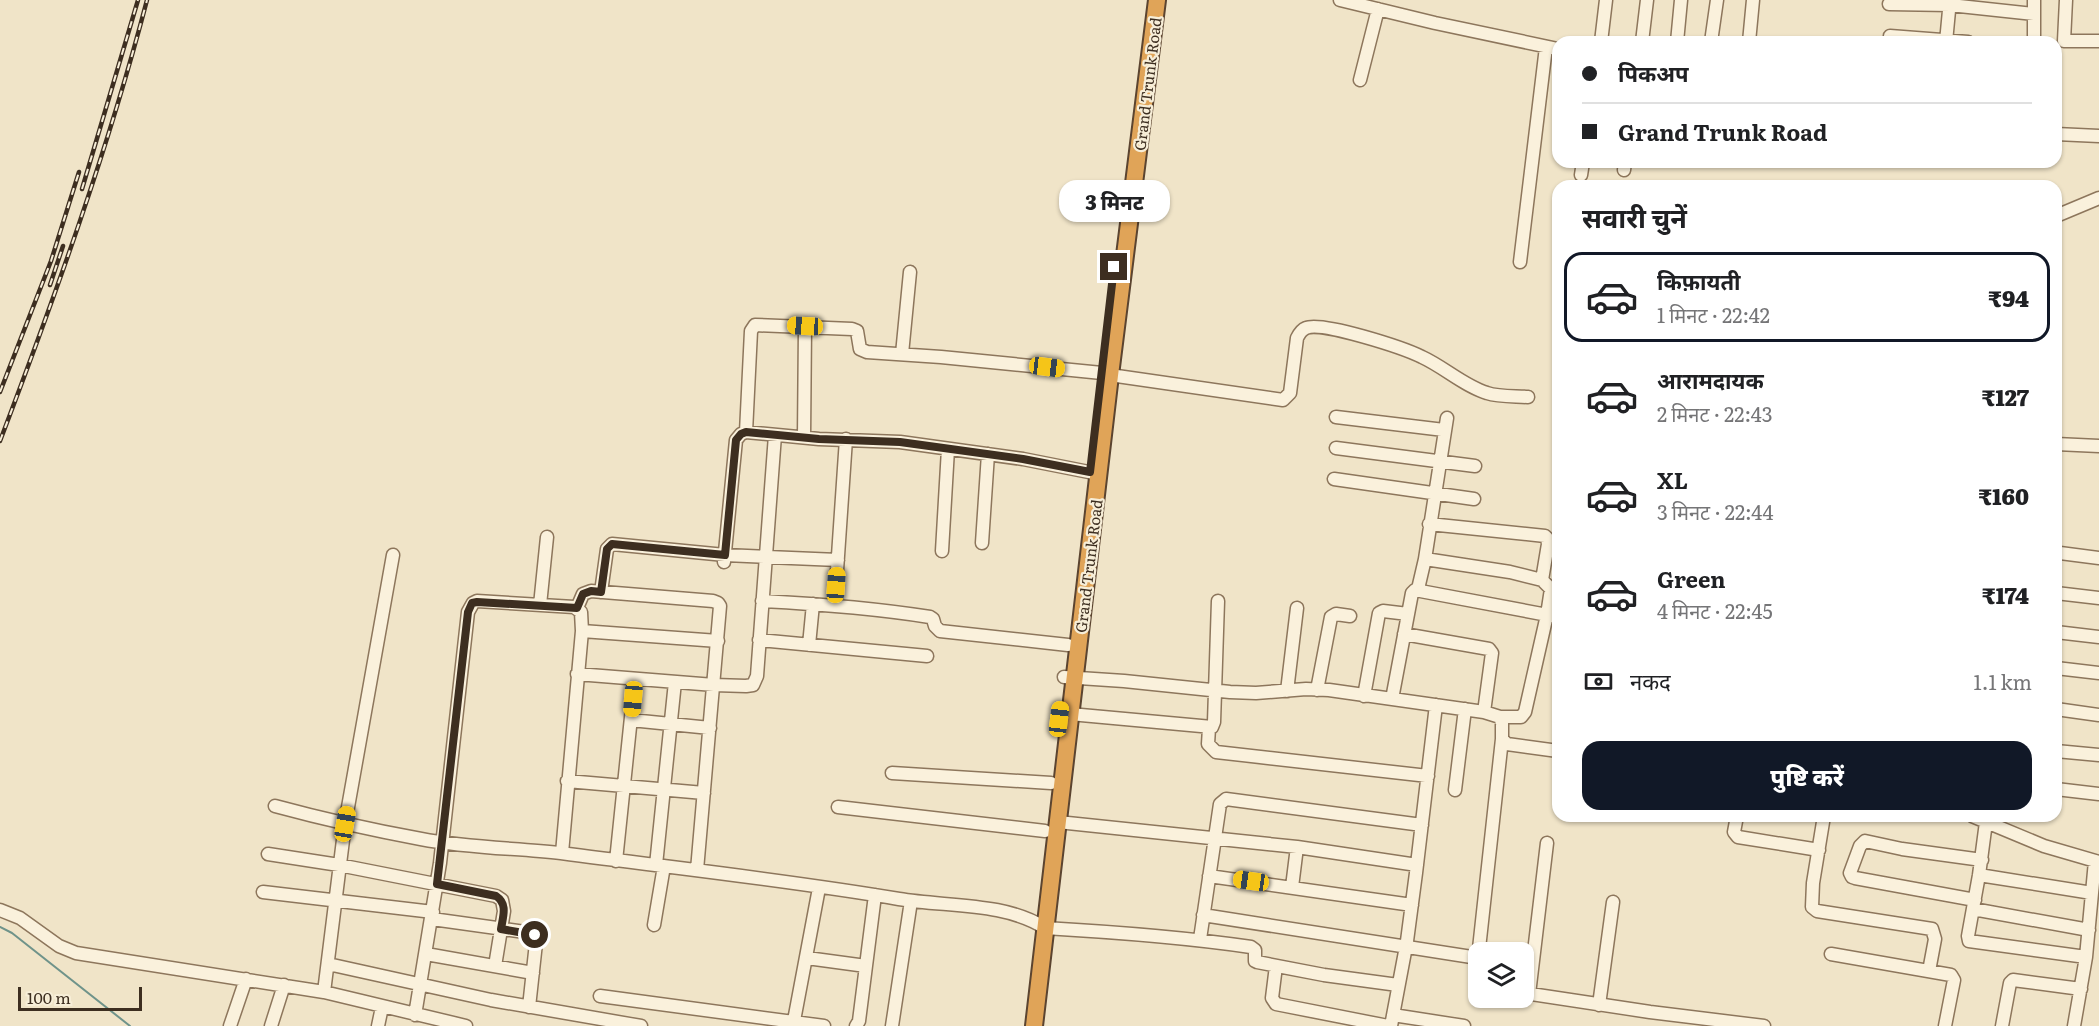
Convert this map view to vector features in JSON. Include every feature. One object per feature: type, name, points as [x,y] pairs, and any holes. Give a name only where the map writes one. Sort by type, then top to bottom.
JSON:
[{"type":"highway","name":"Grand Trunk Road","points":[[1051,827],[1051,783],[1069,678],[1095,473],[1146,0]]},
{"type":"highway","name":"Grand Trunk Road","points":[[1107,366],[1157,0]]},
{"type":"highway","name":"Grand Trunk Road","points":[[1034,1026],[1040,925],[1051,827],[1070,714],[1068,645],[1095,473]]},
{"type":"highway","name":"Grand Trunk Road","points":[[1023,1026],[1040,925]]},
{"type":"street","points":[[1340,0],[1552,48],[1520,262]]},
{"type":"street","points":[[1602,36],[1606,0]]},
{"type":"street","points":[[1643,36],[1647,0]]},
{"type":"street","points":[[1678,36],[1681,0]]},
{"type":"street","points":[[1712,36],[1717,0]]},
{"type":"street","points":[[1750,36],[1753,0]]},
{"type":"street","points":[[2034,0],[2034,36]]},
{"type":"street","points":[[2066,0],[2064,41],[2099,41]]},
{"type":"street","points":[[1889,4],[1950,3],[2034,14]]},
{"type":"street","points":[[1947,36],[1950,3]]},
{"type":"street","points":[[1360,80],[1378,9]]},
{"type":"street","points":[[2062,134],[2099,136]]},
{"type":"street","points":[[2062,213],[2099,198]]},
{"type":"street","points":[[902,354],[910,272]]},
{"type":"street","points":[[746,432],[752,327],[759,324],[855,329],[859,346],[863,351],[1029,365],[1107,366],[1283,400],[1290,393],[1297,338],[1305,328],[1317,327],[1363,336],[1403,349],[1435,364],[1485,393],[1528,397]]},
{"type":"street","points":[[804,437],[805,326]]},
{"type":"street","points":[[1336,417],[1445,424],[1425,559],[1418,589],[1412,593],[1392,699]]},
{"type":"street","points":[[725,558],[736,440],[746,432],[894,441],[988,454],[1095,473]]},
{"type":"street","points":[[577,674],[714,685],[753,685],[757,676],[775,435]]},
{"type":"street","points":[[836,585],[846,439]]},
{"type":"street","points":[[2062,444],[2099,446]]},
{"type":"street","points":[[942,551],[948,448]]},
{"type":"street","points":[[1336,448],[1475,466]]},
{"type":"street","points":[[982,543],[988,454]]},
{"type":"street","points":[[1334,479],[1474,499]]},
{"type":"street","points":[[1429,524],[1545,536],[1548,544],[1542,580]]},
{"type":"street","points":[[540,605],[547,537]]},
{"type":"street","points":[[601,592],[607,549],[612,544],[725,558],[838,560]]},
{"type":"street","points":[[2062,553],[2099,558]]},
{"type":"street","points":[[324,992],[345,824],[393,555]]},
{"type":"street","points":[[1425,559],[1510,572],[1542,580],[1551,589],[1552,602]]},
{"type":"street","points":[[1418,589],[1552,616]]},
{"type":"street","points":[[577,608],[583,594],[591,591],[718,603],[720,611],[718,641],[697,870]]},
{"type":"street","points":[[2062,594],[2099,598]]},
{"type":"street","points":[[762,601],[855,606],[930,617],[940,631],[1068,645]]},
{"type":"street","points":[[415,1015],[433,916],[470,607],[477,602],[577,608],[582,615],[562,854]]},
{"type":"street","points":[[1218,602],[1214,722],[1209,728],[1208,744],[1216,752],[1428,776]]},
{"type":"street","points":[[809,645],[813,603]]},
{"type":"street","points":[[1287,691],[1297,608]]},
{"type":"street","points":[[1364,696],[1378,613],[1383,611],[1408,614]]},
{"type":"street","points":[[1317,690],[1331,617],[1336,614],[1350,616]]},
{"type":"street","points":[[1069,678],[1256,693],[1317,690],[1517,718],[1525,712],[1552,619]]},
{"type":"street","points":[[582,631],[718,641]]},
{"type":"street","points":[[2062,633],[2099,637]]},
{"type":"street","points":[[1404,634],[1489,648],[1492,653],[1484,712]]},
{"type":"street","points":[[759,640],[927,656]]},
{"type":"street","points":[[2062,669],[2099,673]]},
{"type":"street","points":[[616,861],[634,679]]},
{"type":"street","points":[[654,925],[660,865],[663,789],[675,682]]},
{"type":"street","points":[[1390,1022],[1412,905],[1436,705]]},
{"type":"street","points":[[1455,790],[1465,710]]},
{"type":"street","points":[[2062,710],[2099,715]]},
{"type":"street","points":[[1070,714],[1209,728]]},
{"type":"street","points":[[1480,942],[1502,739],[1500,717]]},
{"type":"street","points":[[631,720],[710,728]]},
{"type":"street","points":[[1502,739],[1507,744],[1552,748]]},
{"type":"street","points":[[2062,752],[2099,755]]},
{"type":"street","points":[[892,773],[1051,783]]},
{"type":"street","points":[[567,782],[704,793]]},
{"type":"street","points":[[2062,790],[2099,794]]},
{"type":"street","points":[[1200,939],[1220,804],[1226,799],[1422,825]]},
{"type":"street","points":[[275,806],[345,824],[442,843],[660,865],[1010,913],[1040,925],[1200,939],[1251,947],[1255,950],[1256,962],[1324,975],[1398,985]]},
{"type":"street","points":[[838,807],[1051,827],[1216,838],[1297,847],[1417,865]]},
{"type":"street","points":[[1736,822],[1734,832],[1738,837],[1819,850]]},
{"type":"street","points":[[1823,822],[1811,903],[1814,909],[1932,929],[1935,939],[1929,971]]},
{"type":"street","points":[[2074,1026],[2092,935],[2097,861],[2044,846],[1986,822],[1969,941],[2086,957]]},
{"type":"street","points":[[1982,860],[1902,849],[1866,841],[1860,846],[1850,873],[1855,878],[1974,904],[2092,935]]},
{"type":"street","points":[[1534,942],[1548,843]]},
{"type":"street","points":[[1292,887],[1297,847]]},
{"type":"street","points":[[268,854],[339,865],[496,896],[504,904],[495,966]]},
{"type":"street","points":[[1979,875],[2094,899]]},
{"type":"street","points":[[1209,876],[1412,905]]},
{"type":"street","points":[[793,1024],[819,888]]},
{"type":"street","points":[[263,892],[335,900],[535,935],[529,1007]]},
{"type":"street","points":[[856,1026],[859,1021],[875,895]]},
{"type":"street","points":[[892,1026],[910,901]]},
{"type":"street","points":[[1599,1005],[1612,902]]},
{"type":"street","points":[[0,910],[20,918],[67,951],[324,992],[466,1026]]},
{"type":"street","points":[[1203,915],[1468,955]]},
{"type":"street","points":[[426,954],[533,973]]},
{"type":"street","points":[[1831,954],[1953,977],[1946,1026]]},
{"type":"street","points":[[807,958],[866,966]]},
{"type":"street","points":[[327,964],[529,1007],[641,1026]]},
{"type":"street","points":[[1276,966],[1272,998],[1276,1004],[1390,1022],[1464,1026]]},
{"type":"street","points":[[230,1026],[246,979]]},
{"type":"street","points":[[2002,1026],[2010,983],[2013,980],[2081,989]]},
{"type":"street","points":[[271,1026],[284,985]]},
{"type":"street","points":[[1534,995],[1692,1022],[1764,1026]]},
{"type":"street","points":[[600,996],[793,1024],[824,1026]]},
{"type":"street","points":[[378,1026],[382,1006]]},
{"type":"waterway","points":[[0,927],[12,933],[130,1026]]},
{"type":"railway","points":[[82,189],[138,0]]},
{"type":"railway","points":[[0,441],[80,222],[132,56],[147,0]]},
{"type":"railway","points":[[0,392],[51,261],[79,172]]},
{"type":"railway","points":[[50,285],[63,246]]},
{"type":"route","points":[[535,935],[501,929],[504,904],[496,896],[437,884],[468,612],[472,603],[577,608],[583,594],[591,591],[601,592],[607,549],[617,543],[725,555],[736,440],[738,436],[746,432],[819,439],[900,442],[1023,459],[1090,472],[1114,267]]}]
